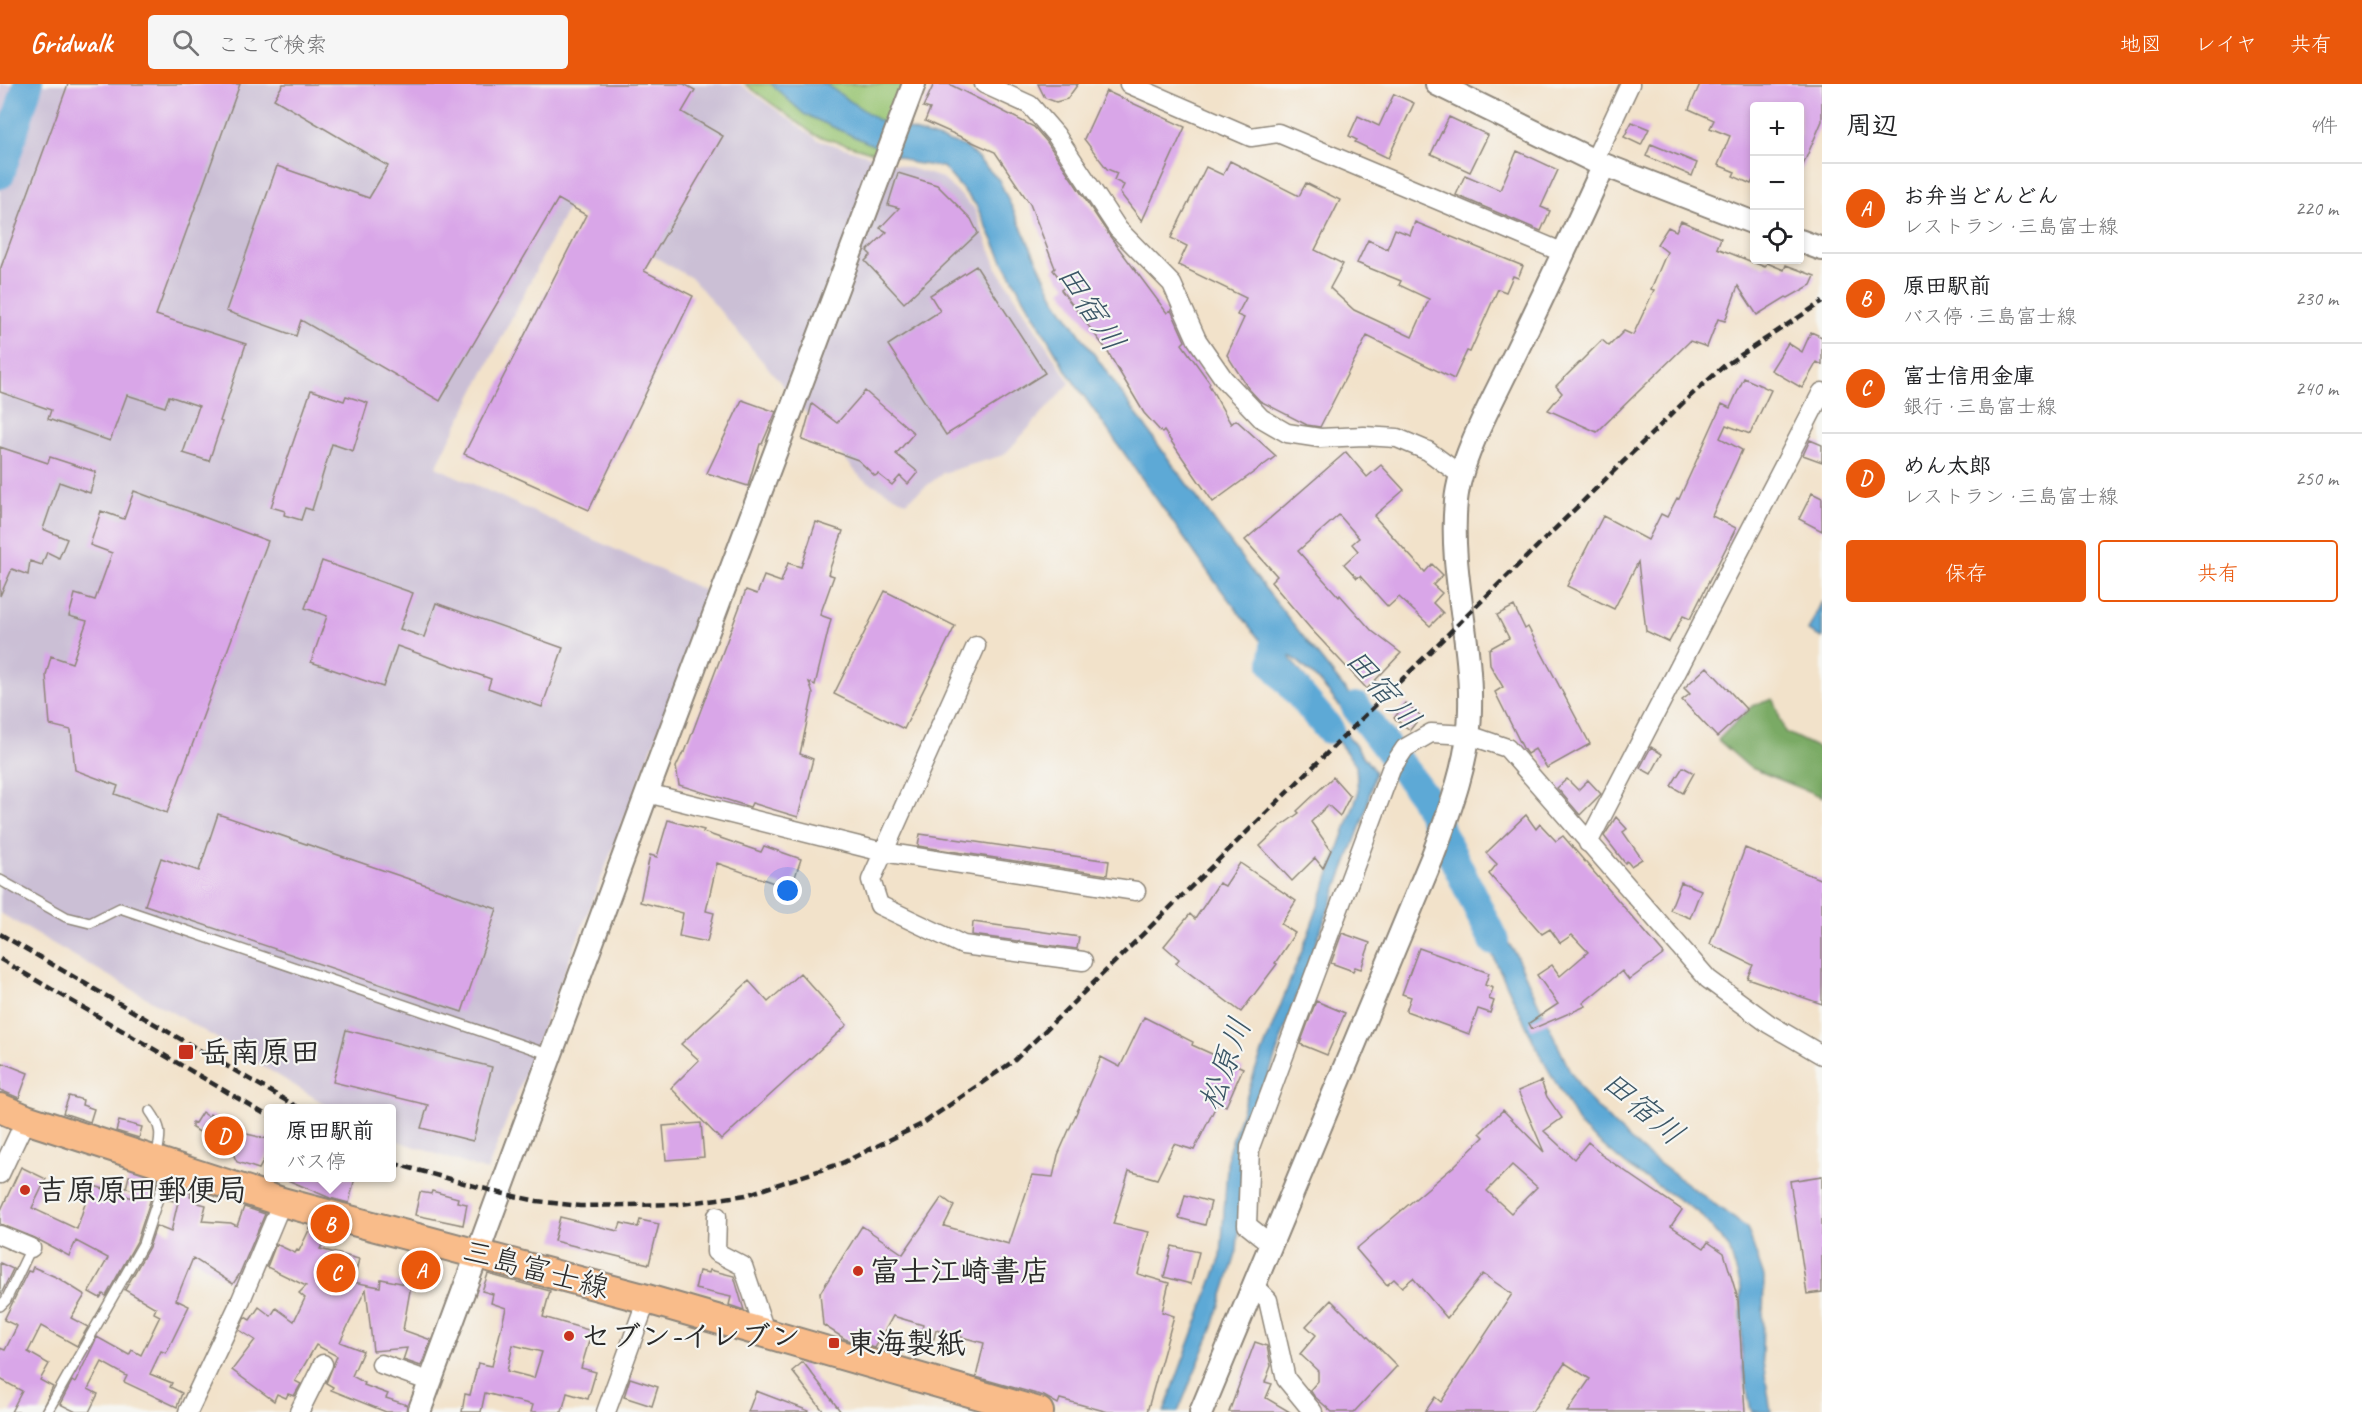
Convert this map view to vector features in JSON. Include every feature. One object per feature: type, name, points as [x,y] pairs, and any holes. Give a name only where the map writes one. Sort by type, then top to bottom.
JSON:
[{"type":"main road","name":"三島富士線","points":[[0,1108],[26,1119],[282,1202],[647,1299],[1039,1412]]},
{"type":"street","points":[[419,1412],[647,793],[914,84]]},
{"type":"street","points":[[984,84],[1030,105],[1056,135],[1118,229],[1172,284],[1197,340],[1224,379],[1261,418],[1287,433],[1309,436],[1396,438],[1428,451],[1462,476]]},
{"type":"street","points":[[1129,84],[1251,137],[1278,133],[1564,253]]},
{"type":"street","points":[[1437,84],[1599,163],[1750,221]]},
{"type":"street","points":[[1201,1412],[1436,849],[1448,812],[1469,735],[1471,707],[1455,543],[1456,500],[1462,476],[1480,428],[1564,253],[1630,84]]},
{"type":"street","points":[[1804,242],[1822,249]]},
{"type":"street","points":[[1588,843],[1822,392]]},
{"type":"street","points":[[976,646],[871,880],[879,906],[963,945],[1083,961]]},
{"type":"street","points":[[1272,1245],[1247,1225],[1250,1147],[1391,769],[1405,748],[1431,733],[1469,735],[1507,748],[1708,979],[1769,1024],[1822,1055]]},
{"type":"street","points":[[647,793],[883,852],[1136,891]]},
{"type":"street","points":[[0,1174],[26,1119]]},
{"type":"street","points":[[188,1412],[241,1300],[282,1202]]},
{"type":"street","points":[[717,1216],[716,1252],[743,1266],[766,1335]]},
{"type":"street","points":[[0,1235],[31,1248]]},
{"type":"street","points":[[1255,1287],[1268,1300],[1286,1379],[1312,1412]]},
{"type":"street","points":[[606,1412],[647,1299]]},
{"type":"street","points":[[299,1412],[323,1364]]},
{"type":"street","points":[[381,1364],[430,1382]]},
{"type":"lane","points":[[0,880],[66,917],[90,922],[120,909],[551,1054]]},
{"type":"lane","points":[[47,1412],[143,1244],[162,1163],[158,1122],[150,1111]]},
{"type":"lane","points":[[0,1306],[6,1300],[31,1248]]},
{"type":"shaded area","points":[[0,84],[740,84],[818,140],[942,178],[974,208],[997,268],[1070,383],[1004,455],[943,473],[906,502],[861,478],[693,279],[568,207],[436,467],[712,594],[487,1171],[396,1140],[396,1104],[325,1104],[237,1050],[0,913]]},
{"type":"green space","points":[[745,84],[903,84],[877,154],[815,135]]},
{"type":"green space","points":[[1773,699],[1785,732],[1822,750],[1822,797],[1749,767],[1718,740],[1752,706]]},
{"type":"water","points":[[771,84],[825,84],[878,120],[966,147],[999,180],[1055,299],[1252,572],[1378,731],[1384,765],[1326,689],[1300,663],[1287,654],[1375,772],[1364,817],[1310,958],[1244,1145],[1237,1251],[1212,1330],[1178,1412],[1164,1412],[1221,1257],[1228,1153],[1255,1071],[1308,935],[1358,794],[1356,765],[1213,579],[1067,372],[1005,265],[976,205],[943,167],[913,163],[804,114]]},
{"type":"water","points":[[1822,601],[1822,638],[1808,631]]},
{"type":"water","points":[[1481,901],[1515,953],[1570,1071],[1586,1096],[1645,1153],[1747,1228],[1764,1277],[1762,1356],[1771,1412],[1752,1412],[1750,1406],[1742,1364],[1741,1287],[1729,1248],[1699,1213],[1627,1166],[1580,1126],[1539,1053],[1470,907]]},
{"type":"building","points":[[68,84],[240,84],[156,315],[246,344],[209,461],[183,453],[199,406],[169,396],[165,407],[127,395],[110,441],[48,419],[51,410],[0,392],[0,270]]},
{"type":"building","points":[[283,84],[684,84],[695,90],[682,112],[723,136],[644,271],[693,296],[589,510],[464,454],[586,215],[558,199],[440,401],[301,320],[296,336],[226,311],[277,166],[369,198],[388,166],[274,99]]},
{"type":"building","points":[[934,84],[949,84],[1034,127],[1047,142],[1109,235],[1167,313],[1171,310],[1185,341],[1182,344],[1210,383],[1209,385],[1231,424],[1236,420],[1276,456],[1213,502],[1164,431],[1162,433],[1144,413],[1106,349],[1061,290],[1066,286],[1053,270],[1055,268],[1030,204],[995,152],[925,121],[930,109],[923,107]]},
{"type":"building","points":[[1038,84],[1078,84],[1067,99],[1056,102],[1045,98]]},
{"type":"building","points":[[1700,84],[1822,84],[1822,121],[1804,163],[1804,102],[1750,102],[1750,184],[1733,176],[1735,172],[1718,165],[1730,136],[1710,128],[1714,120],[1689,109]]},
{"type":"building","points":[[1106,91],[1185,127],[1142,221],[1120,193],[1124,185],[1114,180],[1117,173],[1107,169],[1084,139]]},
{"type":"building","points":[[1394,94],[1414,103],[1388,158],[1355,142],[1357,140],[1349,136],[1358,116],[1379,126]]},
{"type":"building","points":[[1449,117],[1488,135],[1470,172],[1431,154]]},
{"type":"building","points":[[1632,122],[1649,129],[1641,145],[1624,137]]},
{"type":"building","points":[[1651,144],[1697,163],[1692,176],[1646,156]]},
{"type":"building","points":[[1517,151],[1558,170],[1541,207],[1550,211],[1541,231],[1456,195],[1465,175],[1500,190]]},
{"type":"building","points":[[1230,161],[1299,196],[1306,183],[1340,200],[1315,250],[1343,264],[1330,288],[1354,310],[1412,337],[1429,299],[1399,285],[1401,281],[1357,263],[1368,240],[1387,249],[1395,229],[1410,235],[1415,222],[1523,266],[1518,278],[1513,276],[1506,292],[1498,289],[1470,352],[1467,351],[1454,379],[1367,336],[1320,427],[1307,425],[1260,401],[1248,388],[1227,355],[1244,318],[1237,315],[1246,298],[1178,265],[1187,246],[1171,238],[1206,167],[1223,175]]},
{"type":"building","points":[[898,173],[937,185],[971,219],[978,233],[904,303],[865,261],[871,255],[867,251],[887,232],[880,228],[899,208],[888,205]]},
{"type":"building","points":[[1681,221],[1721,238],[1717,248],[1750,261],[1750,264],[1765,267],[1769,264],[1784,270],[1786,265],[1815,276],[1811,285],[1757,315],[1738,286],[1725,321],[1718,319],[1707,347],[1690,341],[1597,432],[1548,410],[1562,393],[1556,386],[1602,340],[1609,346],[1624,331],[1633,335],[1654,290],[1651,289],[1667,252],[1657,244],[1668,227],[1676,231]]},
{"type":"building","points":[[976,266],[1045,373],[946,435],[888,345],[940,311],[930,295]]},
{"type":"building","points":[[1811,332],[1822,337],[1822,365],[1817,362],[1802,388],[1771,370],[1788,343],[1802,352]]},
{"type":"building","points":[[1744,378],[1771,390],[1750,434],[1726,425],[1720,438],[1742,450],[1712,516],[1736,528],[1690,619],[1683,616],[1669,642],[1646,631],[1638,562],[1614,609],[1567,586],[1603,516],[1648,540],[1661,514],[1667,517],[1677,498],[1679,499],[1722,404],[1730,408]]},
{"type":"building","points":[[311,390],[344,401],[346,396],[368,403],[353,451],[332,444],[312,510],[305,508],[301,520],[284,515],[285,511],[271,507]]},
{"type":"building","points":[[865,391],[914,433],[896,454],[918,472],[908,484],[900,476],[892,485],[878,474],[875,476],[858,460],[802,440],[812,404],[837,423]]},
{"type":"building","points":[[742,400],[776,412],[760,444],[748,486],[707,473]]},
{"type":"building","points":[[1810,440],[1822,445],[1822,462],[1803,455]]},
{"type":"building","points":[[0,447],[48,463],[50,457],[96,472],[90,493],[59,482],[43,529],[67,539],[59,558],[47,552],[42,565],[30,561],[28,575],[12,569],[0,596]]},
{"type":"building","points":[[1346,452],[1367,477],[1381,465],[1404,490],[1374,516],[1425,572],[1432,564],[1443,575],[1433,585],[1442,593],[1433,603],[1443,613],[1430,626],[1399,597],[1388,607],[1360,576],[1357,578],[1344,564],[1358,551],[1352,544],[1359,538],[1339,515],[1298,551],[1372,631],[1401,653],[1367,689],[1271,582],[1277,576],[1245,540]]},
{"type":"building","points":[[134,491],[268,541],[167,813],[115,794],[118,786],[75,770],[71,730],[50,725],[46,675],[51,656],[72,663],[87,621],[69,616],[75,594],[95,600],[112,553],[90,545],[101,511],[124,519]]},
{"type":"building","points":[[1812,493],[1822,498],[1822,531],[1799,519]]},
{"type":"building","points":[[816,522],[843,531],[828,574],[834,576],[820,615],[831,619],[815,685],[809,682],[813,694],[800,754],[813,759],[798,817],[752,803],[750,807],[679,785],[676,767],[685,752],[746,590],[757,594],[764,576],[781,582],[788,563],[801,567]]},
{"type":"building","points":[[322,561],[413,593],[400,629],[424,637],[436,603],[563,648],[542,707],[488,688],[491,679],[397,646],[383,687],[311,662],[327,616],[305,608]]},
{"type":"building","points":[[885,591],[955,626],[904,729],[834,694]]},
{"type":"building","points":[[1514,606],[1525,629],[1528,627],[1590,744],[1547,768],[1535,749],[1527,754],[1524,750],[1495,692],[1503,687],[1490,665],[1489,649],[1509,638],[1497,615]]},
{"type":"building","points":[[1707,667],[1747,710],[1717,737],[1682,700],[1690,694],[1684,688]]},
{"type":"building","points":[[1406,703],[1421,716],[1410,730],[1394,718]]},
{"type":"building","points":[[1651,747],[1662,754],[1651,774],[1640,768]]},
{"type":"building","points":[[1683,767],[1694,773],[1683,793],[1671,786]]},
{"type":"building","points":[[1333,777],[1350,796],[1340,816],[1328,805],[1311,822],[1331,850],[1323,868],[1315,858],[1292,881],[1260,846],[1299,813],[1297,811]]},
{"type":"building","points":[[1567,779],[1578,790],[1588,780],[1601,794],[1580,815],[1557,788]]},
{"type":"building","points":[[218,814],[497,909],[462,1012],[145,905],[161,858],[199,871]]},
{"type":"building","points":[[1526,815],[1536,829],[1540,824],[1556,841],[1563,836],[1664,954],[1629,980],[1622,971],[1583,1003],[1586,1006],[1532,1029],[1529,1023],[1558,1004],[1537,975],[1552,965],[1560,976],[1588,952],[1572,935],[1560,943],[1550,929],[1542,934],[1489,874],[1497,864],[1486,853]]},
{"type":"building","points":[[1616,817],[1627,829],[1623,832],[1642,859],[1631,866],[1627,861],[1625,863],[1604,836]]},
{"type":"building","points":[[668,820],[704,830],[703,832],[761,852],[764,846],[801,859],[791,889],[717,863],[706,911],[714,913],[707,942],[679,936],[683,913],[640,902],[650,855],[657,857]]},
{"type":"building","points":[[920,834],[1109,861],[1107,875],[918,846]]},
{"type":"building","points":[[1745,848],[1822,880],[1822,1004],[1747,978],[1753,965],[1710,944]]},
{"type":"building","points":[[1240,863],[1296,901],[1281,924],[1295,933],[1275,963],[1277,964],[1241,1012],[1176,963],[1179,959],[1164,946],[1190,914],[1195,919],[1219,883],[1225,886]]},
{"type":"building","points":[[1681,882],[1701,890],[1690,918],[1670,910]]},
{"type":"building","points":[[973,922],[1079,937],[1077,949],[972,935]]},
{"type":"building","points":[[1342,933],[1370,943],[1361,969],[1355,967],[1353,971],[1331,963]]},
{"type":"building","points":[[1419,948],[1489,973],[1485,985],[1493,988],[1489,999],[1494,1001],[1490,1013],[1478,1009],[1469,1034],[1406,1011],[1411,997],[1402,994]]},
{"type":"building","points":[[800,973],[847,1025],[721,1140],[671,1088],[699,1060],[681,1044],[749,981],[768,1002]]},
{"type":"building","points":[[1316,1001],[1345,1013],[1327,1055],[1300,1044]]},
{"type":"building","points":[[1144,1017],[1193,1042],[1192,1045],[1243,1068],[1226,1106],[1218,1102],[1194,1150],[1174,1144],[1157,1179],[1129,1171],[1113,1224],[1149,1232],[1138,1274],[1169,1283],[1162,1312],[1174,1316],[1147,1412],[1108,1412],[1060,1399],[1058,1404],[1044,1396],[976,1377],[984,1343],[936,1330],[934,1339],[921,1334],[923,1325],[893,1316],[875,1348],[845,1339],[823,1325],[820,1293],[862,1226],[903,1254],[942,1197],[954,1206],[944,1226],[1009,1244],[1032,1175],[1053,1177],[1058,1155],[1101,1057],[1120,1067]]},
{"type":"building","points":[[346,1030],[492,1067],[473,1141],[421,1128],[428,1105],[333,1082]]},
{"type":"building","points":[[3,1063],[28,1073],[19,1098],[0,1090],[0,1071]]},
{"type":"building","points":[[1541,1081],[1547,1097],[1562,1118],[1544,1131],[1574,1159],[1588,1142],[1600,1154],[1682,1210],[1671,1226],[1704,1248],[1708,1242],[1724,1253],[1738,1299],[1745,1412],[1567,1412],[1590,1379],[1565,1363],[1532,1412],[1425,1412],[1435,1397],[1441,1402],[1512,1294],[1483,1274],[1447,1318],[1413,1278],[1402,1287],[1394,1279],[1387,1285],[1356,1249],[1453,1167],[1484,1137],[1480,1133],[1503,1110],[1544,1152],[1518,1091]],"holes":[[[1512,1165],[1537,1187],[1511,1213],[1487,1191]]]},
{"type":"building","points":[[69,1096],[83,1100],[82,1105],[94,1109],[90,1122],[63,1113]]},
{"type":"building","points":[[202,1112],[231,1126],[229,1130],[264,1138],[264,1160],[259,1169],[237,1162],[234,1156],[235,1150],[192,1128],[192,1122],[195,1123]]},
{"type":"building","points":[[119,1121],[142,1127],[139,1138],[116,1131]]},
{"type":"building","points":[[701,1123],[704,1157],[666,1160],[663,1126]]},
{"type":"building","points":[[21,1167],[46,1179],[32,1208],[77,1229],[91,1185],[133,1198],[136,1190],[126,1188],[129,1176],[144,1180],[145,1176],[157,1180],[137,1241],[106,1296],[103,1294],[100,1298],[89,1292],[108,1258],[76,1241],[69,1256],[35,1238],[0,1224],[0,1212]]},
{"type":"building","points":[[1822,1176],[1822,1292],[1807,1294],[1790,1181]]},
{"type":"building","points":[[292,1182],[354,1182],[349,1203],[330,1198]]},
{"type":"building","points":[[169,1187],[191,1193],[190,1197],[199,1199],[198,1203],[206,1205],[202,1221],[231,1223],[237,1226],[244,1207],[265,1214],[233,1284],[193,1258],[176,1300],[189,1306],[166,1353],[161,1351],[150,1374],[172,1383],[170,1387],[182,1393],[177,1407],[124,1382],[127,1376],[102,1362],[88,1389],[98,1394],[89,1412],[76,1412],[60,1404],[72,1381],[75,1383],[97,1337],[129,1355],[132,1350],[141,1355],[160,1316],[154,1313],[156,1308],[125,1290],[149,1247],[156,1226],[171,1232],[178,1202],[165,1199]]},
{"type":"building","points":[[432,1191],[458,1198],[457,1202],[467,1204],[463,1225],[415,1215],[420,1192],[431,1194]]},
{"type":"building","points":[[1185,1195],[1211,1202],[1205,1225],[1179,1218]]},
{"type":"building","points":[[560,1217],[618,1231],[621,1223],[638,1227],[640,1220],[659,1224],[649,1264],[554,1241]]},
{"type":"building","points":[[310,1228],[327,1236],[320,1249],[359,1259],[353,1282],[380,1287],[381,1279],[411,1285],[403,1330],[431,1340],[421,1366],[403,1360],[407,1348],[373,1351],[366,1289],[340,1342],[363,1351],[352,1376],[365,1383],[364,1385],[388,1394],[386,1398],[407,1405],[406,1412],[386,1412],[331,1390],[333,1387],[326,1383],[337,1356],[316,1345],[295,1381],[301,1384],[294,1396],[288,1394],[286,1398],[277,1394],[274,1401],[232,1370],[255,1340],[239,1330],[245,1317],[250,1320],[259,1307],[271,1316],[276,1308],[294,1321],[305,1298],[299,1293],[306,1286],[267,1267],[276,1244],[295,1253],[299,1251]]},
{"type":"building","points":[[1172,1246],[1199,1252],[1191,1284],[1164,1277]]},
{"type":"building","points":[[410,1258],[436,1265],[431,1282],[406,1275]]},
{"type":"building","points":[[0,1263],[13,1269],[1,1294],[0,1293]]},
{"type":"building","points":[[33,1267],[58,1278],[85,1295],[71,1318],[88,1327],[77,1346],[41,1326],[28,1352],[49,1364],[40,1380],[53,1387],[40,1412],[11,1412],[22,1391],[0,1379],[0,1348],[5,1350],[17,1326],[4,1320],[28,1271],[31,1272]]},
{"type":"building","points":[[710,1270],[734,1276],[744,1310],[729,1305],[731,1297],[695,1289],[699,1271],[709,1273]]},
{"type":"building","points":[[488,1274],[550,1291],[543,1317],[592,1331],[581,1368],[596,1372],[588,1399],[567,1393],[562,1412],[531,1412],[533,1405],[485,1393],[481,1412],[462,1412],[465,1394],[470,1395],[478,1363],[492,1366],[506,1308],[491,1303],[493,1294],[482,1291]],"holes":[[[513,1345],[542,1352],[534,1378],[507,1371]]]},
{"type":"building","points":[[1331,1300],[1397,1366],[1354,1412],[1332,1412],[1314,1396],[1310,1390],[1318,1381],[1318,1371],[1300,1354],[1316,1335],[1306,1326]]},
{"type":"building","points":[[1255,1342],[1267,1346],[1271,1366],[1265,1382],[1272,1384],[1266,1398],[1290,1412],[1229,1412]]},
{"type":"building","points":[[803,1362],[841,1412],[824,1412],[792,1371]]},
{"type":"building","points":[[630,1378],[658,1387],[652,1406],[624,1397]]},
{"type":"building","points":[[756,1391],[809,1411],[748,1412]]},
{"type":"waterway","points":[[0,174],[28,84]]},
{"type":"waterway","name":"松原川","points":[[1276,628],[1274,664],[1329,729]]},
{"type":"waterway","name":"田宿川","points":[[1356,707],[1423,795],[1494,941]]},
{"type":"railway","points":[[396,1164],[537,1201],[580,1206],[683,1204],[746,1195],[842,1163],[922,1124],[1015,1060],[1688,398],[1724,366],[1822,302]]},
{"type":"railway","points":[[0,934],[292,1104]]},
{"type":"railway","points":[[0,959],[264,1114]]},
{"type":"place","name":"岳南原田","points":[[186,1052]]},
{"type":"place","name":"めん太郎","points":[[224,1136]]},
{"type":"place","name":"吉原原田郵便局","points":[[25,1190]]},
{"type":"place","name":"原田駅前","points":[[330,1224]]},
{"type":"place","name":"お弁当どんどん","points":[[421,1270]]},
{"type":"place","name":"富士江崎書店","points":[[858,1271]]},
{"type":"place","name":"富士信用金庫","points":[[336,1273]]},
{"type":"place","name":"セブン-イレブン","points":[[569,1336]]},
{"type":"place","name":"東海製紙","points":[[834,1343]]}]
